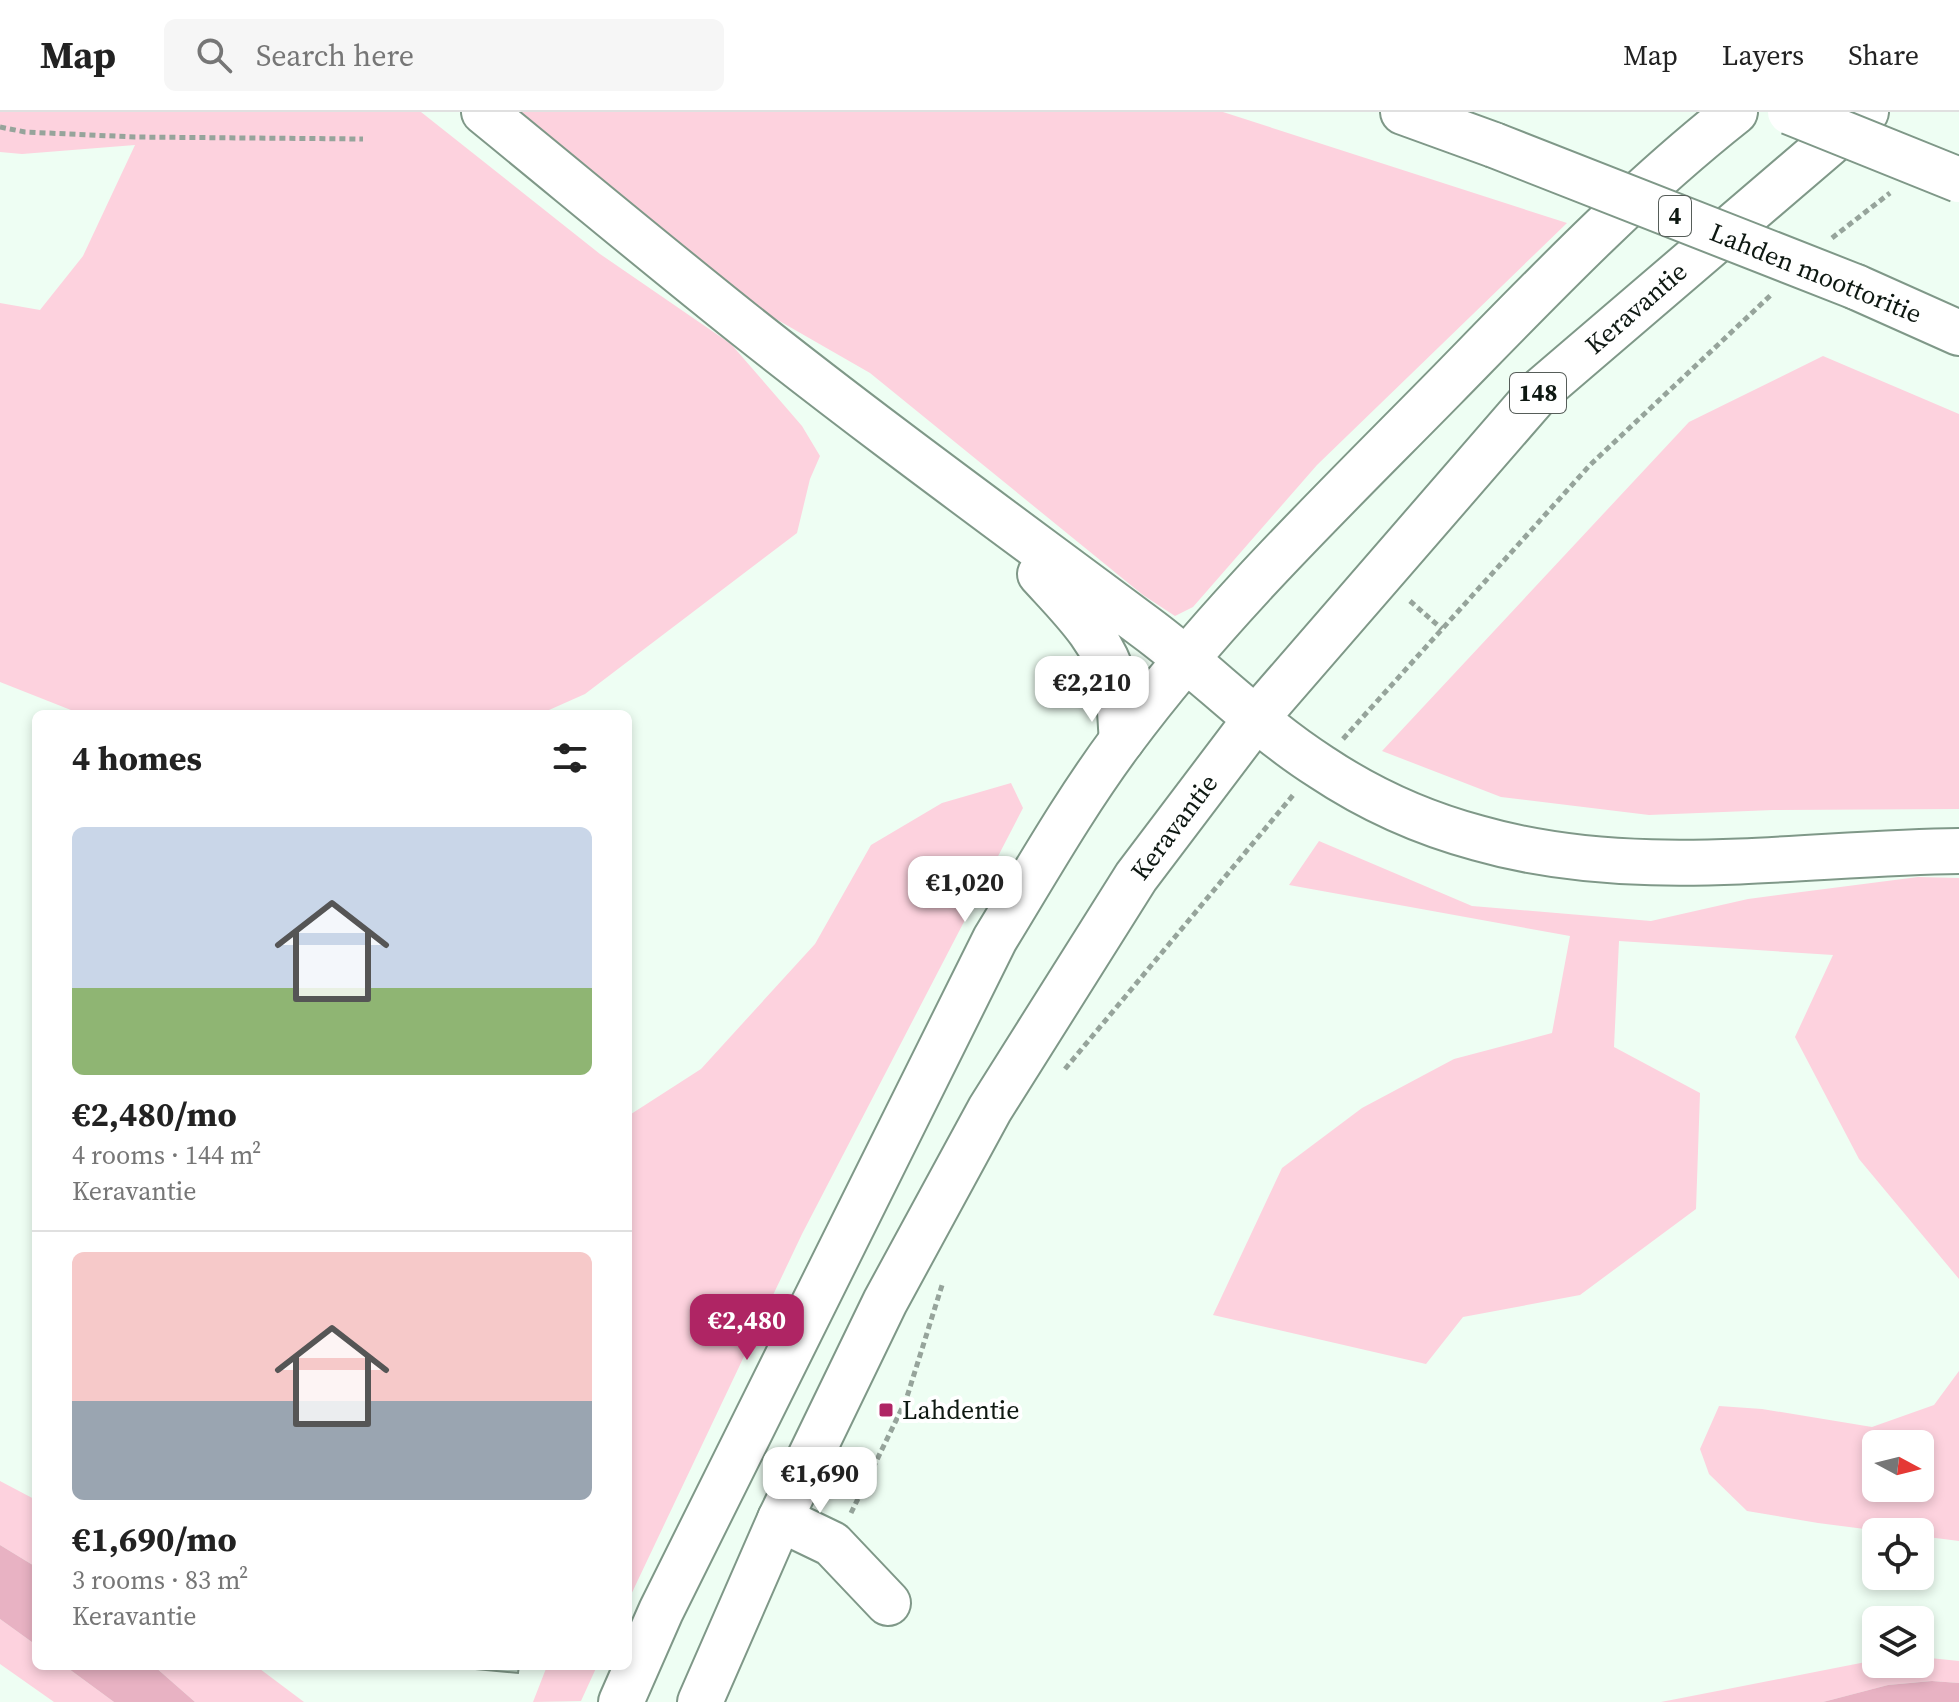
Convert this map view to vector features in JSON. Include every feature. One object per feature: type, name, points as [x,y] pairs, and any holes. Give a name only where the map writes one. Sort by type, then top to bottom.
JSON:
[{"type":"main road","points":[[484,112],[745,325],[993,516],[1187,659],[1318,766],[1375,799],[1433,824],[1544,853],[1624,863],[1959,851]]},
{"type":"main road","name":"Lahden moottoritie","points":[[1403,112],[1856,287],[1959,333]]},
{"type":"main road","name":"148","points":[[621,1702],[661,1611],[995,939],[1058,834],[1122,740],[1187,659],[1326,508],[1596,233],[1735,112]]},
{"type":"main road","points":[[1790,112],[1959,180]]},
{"type":"main road","name":"Keravantie","points":[[700,1702],[780,1519],[885,1302],[998,1097],[1136,877],[1257,717],[1539,392],[1866,112]]},
{"type":"main road","points":[[993,516],[1083,621],[1108,658],[1117,688],[1122,740]]},
{"type":"main road","points":[[780,1519],[832,1544],[888,1603]]},
{"type":"path","points":[[0,127],[25,132],[135,137],[363,139]]},
{"type":"path","points":[[1822,247],[1896,188]]},
{"type":"path","points":[[1338,745],[1590,465],[1776,291]]},
{"type":"path","points":[[1058,1077],[1279,811]]},
{"type":"path","points":[[832,1544],[857,1504],[906,1400],[945,1276]]},
{"type":"shaded area","points":[[0,112],[421,112],[600,254],[731,344],[802,426],[820,456],[810,479],[797,533],[585,694],[549,710],[71,710],[0,682],[0,303],[40,310],[83,256],[135,145],[22,154],[0,152]]},
{"type":"shaded area","points":[[514,112],[1223,112],[1567,223],[1317,465],[1193,607],[1175,616],[1143,595],[870,373],[757,308]]},
{"type":"shaded area","points":[[1823,356],[1959,414],[1959,809],[1773,810],[1649,815],[1501,797],[1382,751],[1689,422]]},
{"type":"shaded area","points":[[1011,783],[1023,808],[802,1234],[632,1593],[632,1113],[701,1069],[815,944],[871,845],[942,803]]},
{"type":"shaded area","points":[[1319,841],[1472,906],[1651,921],[1748,899],[1918,877],[1959,878],[1959,1279],[1859,1159],[1795,1037],[1833,955],[1619,941],[1614,1047],[1700,1093],[1696,1209],[1580,1295],[1463,1317],[1426,1364],[1213,1315],[1282,1168],[1362,1108],[1454,1059],[1552,1033],[1570,936],[1289,885]]},
{"type":"shaded area","points":[[1959,1371],[1959,1541],[1934,1538],[1934,1518],[1862,1518],[1862,1529],[1747,1511],[1709,1474],[1700,1449],[1719,1406],[1762,1409],[1872,1427],[1934,1405]]},
{"type":"shaded area","points":[[0,1481],[32,1498],[32,1565],[0,1545]]},
{"type":"shaded area","points":[[0,1545],[32,1565],[32,1642],[0,1619]]},
{"type":"shaded area","points":[[0,1619],[32,1642],[32,1670],[70,1670],[114,1702],[54,1702],[0,1664]]},
{"type":"shaded area","points":[[1934,1658],[1959,1661],[1959,1683],[1932,1681],[1888,1685],[1823,1702],[1661,1702],[1862,1663],[1862,1678],[1934,1678]]},
{"type":"shaded area","points":[[70,1670],[159,1670],[195,1702],[114,1702]]},
{"type":"shaded area","points":[[159,1670],[261,1670],[304,1702],[195,1702]]},
{"type":"shaded area","points":[[545,1670],[595,1670],[581,1701],[533,1702]]},
{"type":"shaded area","points":[[1932,1681],[1959,1683],[1959,1702],[1823,1702],[1888,1685]]},
{"type":"building","points":[[486,1670],[518,1670],[518,1673]]},
{"type":"place","name":"Lahdentie","points":[[886,1410]]}]
